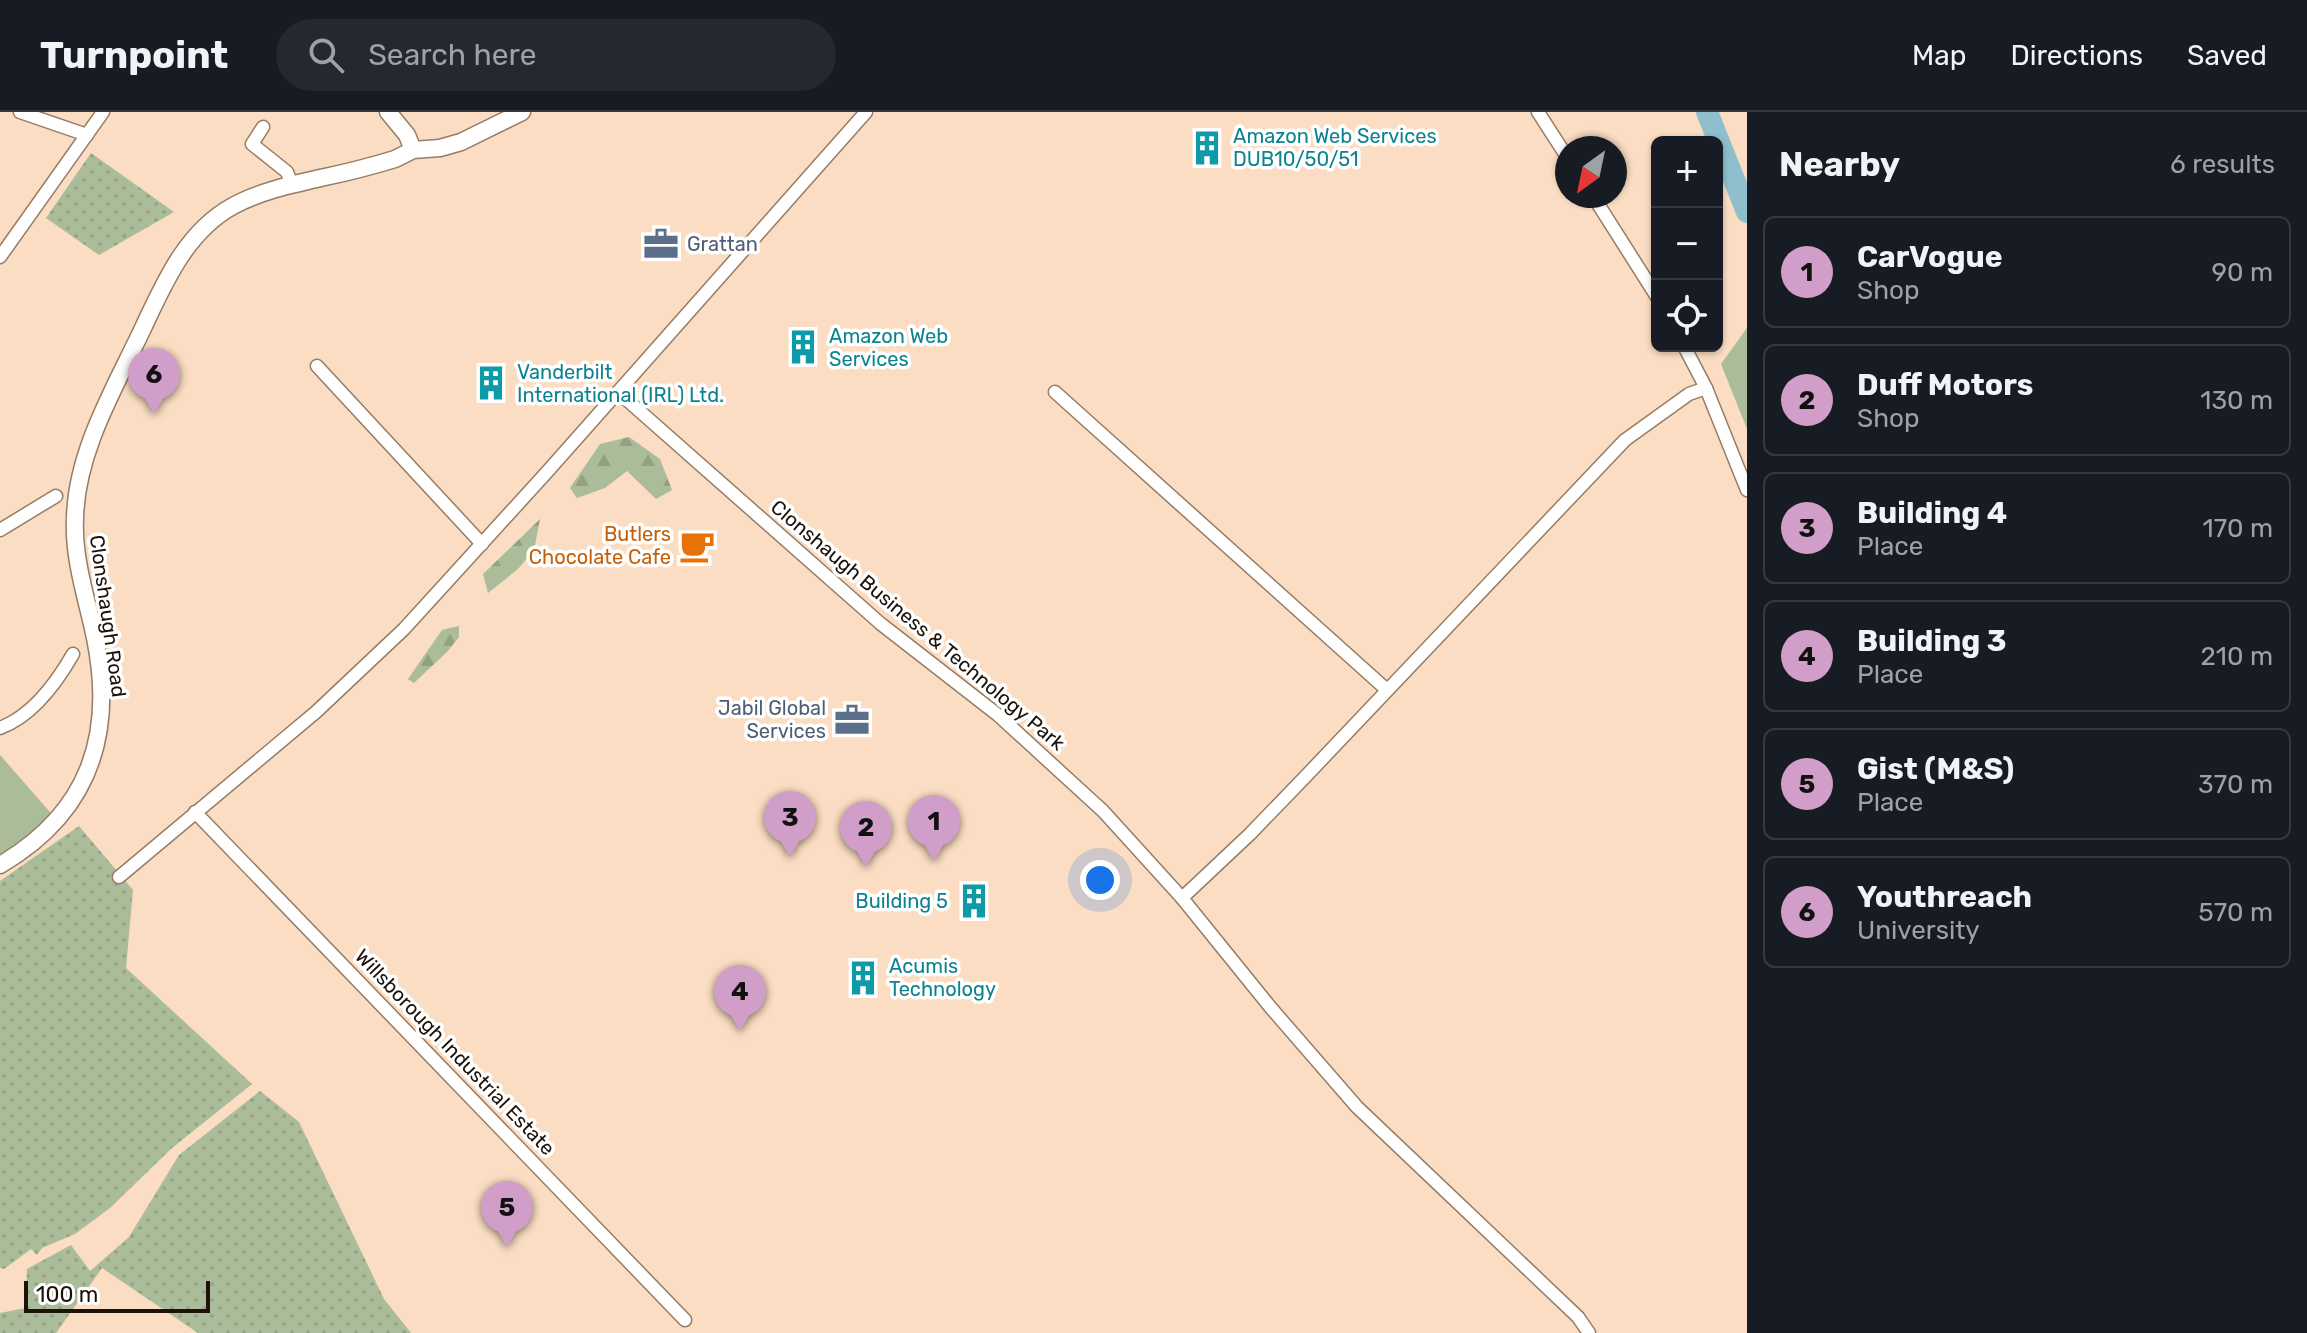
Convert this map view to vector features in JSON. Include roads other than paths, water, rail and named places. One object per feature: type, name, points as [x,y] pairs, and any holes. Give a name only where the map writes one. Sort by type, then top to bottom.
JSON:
[{"type":"street","points":[[20,112],[87,135]]},
{"type":"street","points":[[0,257],[103,112]]},
{"type":"street","points":[[388,112],[407,135],[413,150]]},
{"type":"street","name":"Clonshaugh Road","points":[[0,865],[47,832],[68,807],[93,760],[103,706],[101,676],[77,557],[74,518],[82,471],[92,440],[164,281],[186,248],[208,224],[232,206],[255,196],[382,163],[413,150],[440,148],[461,142],[522,112]]},
{"type":"street","points":[[119,877],[316,712],[404,629],[866,112]]},
{"type":"street","points":[[1538,112],[1555,138]]},
{"type":"street","points":[[263,127],[252,144],[287,172],[292,185]]},
{"type":"street","points":[[1601,208],[1651,288]]},
{"type":"street","points":[[1687,352],[1706,388],[1747,490]]},
{"type":"street","points":[[317,366],[482,544]]},
{"type":"street","points":[[1182,898],[1250,834],[1625,440],[1689,394],[1706,388]]},
{"type":"street","name":"Clonshaugh Business & Technology Park","points":[[618,392],[881,624],[998,715],[1103,811],[1182,898],[1357,1107],[1578,1317],[1589,1333]]},
{"type":"street","points":[[1055,392],[1387,690]]},
{"type":"street","points":[[0,530],[56,496]]},
{"type":"street","points":[[0,728],[33,706],[61,675],[73,654]]},
{"type":"street","name":"Willsborough Industrial Estate","points":[[195,812],[685,1320]]},
{"type":"waterway","points":[[1707,112],[1747,212]]},
{"type":"place","name":"Amazon Web Services DUB10/50/51","points":[[1207,148]]},
{"type":"place","name":"Grattan","points":[[661,244]]},
{"type":"place","name":"Amazon Web Services","points":[[803,347]]},
{"type":"place","name":"Vanderbilt International (IRL) Ltd.","points":[[491,383]]},
{"type":"place","name":"Youthreach","points":[[154,414]]},
{"type":"place","name":"Butlers Chocolate Cafe","points":[[697,546]]},
{"type":"place","name":"Jabil Global Services","points":[[852,720]]},
{"type":"place","name":"Building 4","points":[[790,857]]},
{"type":"place","name":"CarVogue","points":[[934,861]]},
{"type":"place","name":"Duff Motors","points":[[866,867]]},
{"type":"place","name":"Building 5","points":[[974,901]]},
{"type":"place","name":"Acumis Technology","points":[[863,978]]},
{"type":"place","name":"Building 3","points":[[740,1031]]},
{"type":"place","name":"Gist (M&S)","points":[[507,1247]]}]
